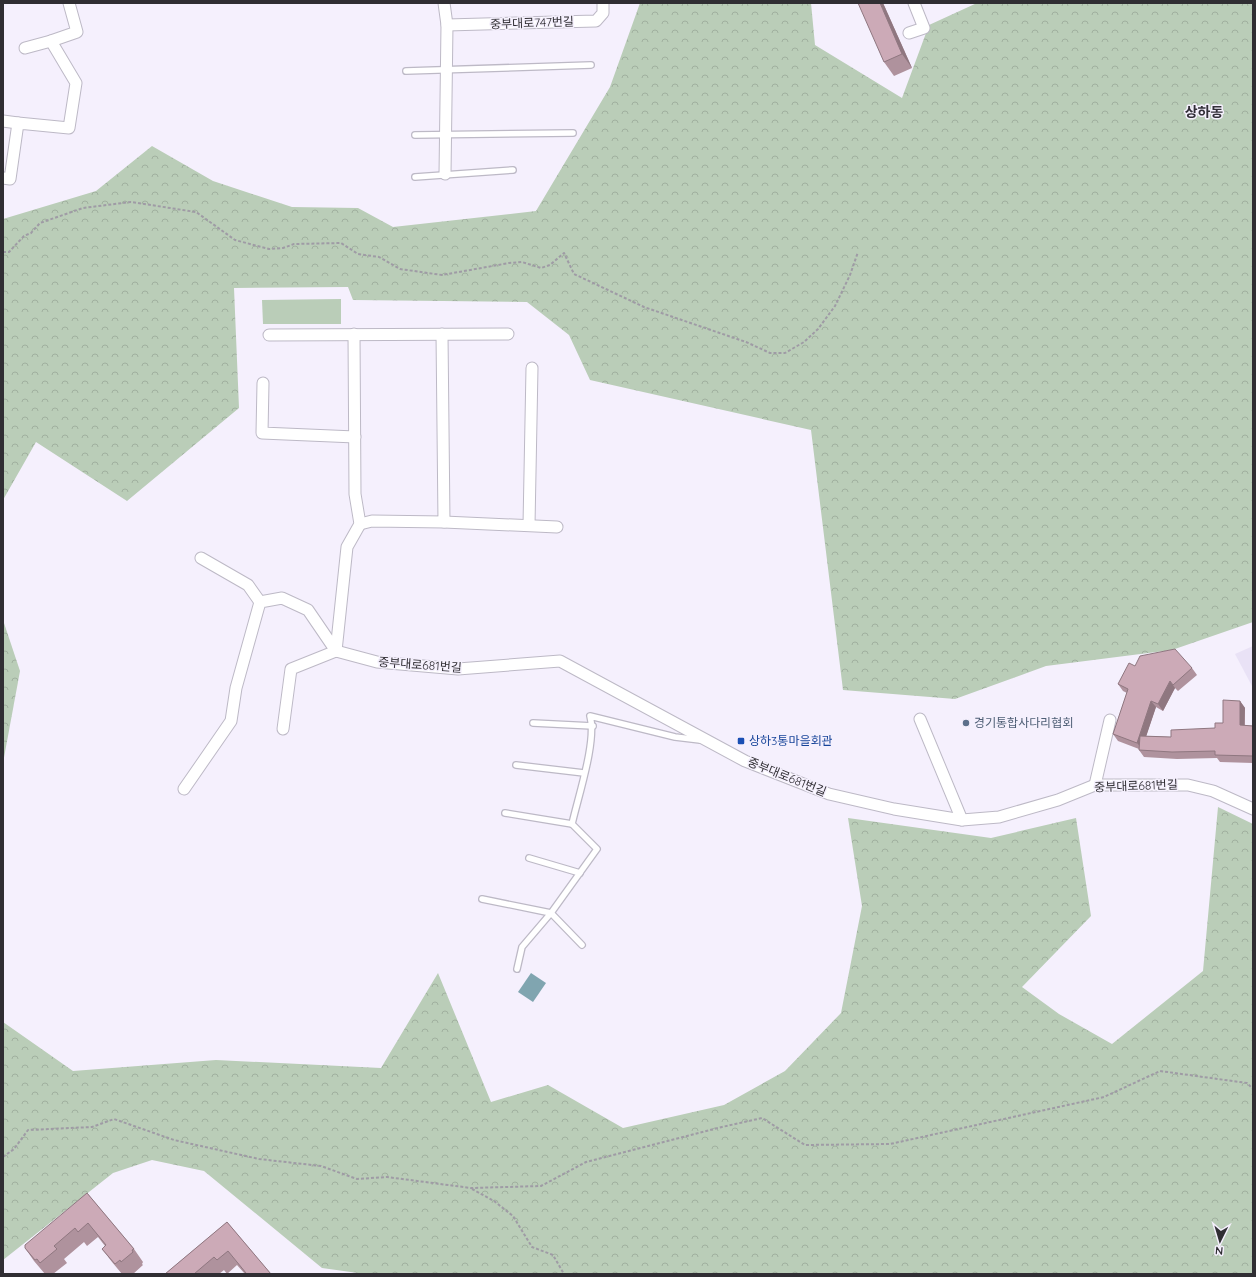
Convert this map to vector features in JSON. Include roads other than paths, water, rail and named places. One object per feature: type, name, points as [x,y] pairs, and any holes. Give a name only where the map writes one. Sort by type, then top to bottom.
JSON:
[{"type":"street","points":[[25,48],[77,32],[69,3]]},
{"type":"street","points":[[444,3],[447,25],[445,174]]},
{"type":"street","name":"중부대로747번길","points":[[447,25],[596,21],[603,13],[603,3]]},
{"type":"street","points":[[908,33],[924,28],[914,3]]},
{"type":"street","points":[[3,120],[69,128],[76,83],[50,41]]},
{"type":"street","points":[[3,178],[10,179],[18,123]]},
{"type":"street","points":[[336,651],[347,547],[360,524],[355,494],[354,334]]},
{"type":"street","points":[[442,334],[444,522]]},
{"type":"street","points":[[269,335],[508,334]]},
{"type":"street","points":[[529,525],[532,368]]},
{"type":"street","points":[[263,383],[262,433],[354,437]]},
{"type":"street","points":[[360,524],[372,521],[444,522],[557,527]]},
{"type":"street","points":[[201,558],[248,585],[260,602]]},
{"type":"street","points":[[260,602],[282,598],[308,610],[336,651]]},
{"type":"street","points":[[184,789],[231,721],[236,688],[260,602]]},
{"type":"street","points":[[283,729],[291,669],[336,651]]},
{"type":"street","name":"중부대로681번길","points":[[336,651],[377,662],[458,669],[560,661],[745,761],[829,794],[894,809],[962,820],[1000,817],[1058,800],[1094,785],[1188,785],[1213,791],[1253,809]]},
{"type":"street","points":[[920,720],[962,820]]},
{"type":"street","points":[[1094,785],[1110,720]]},
{"type":"lane","points":[[406,71],[446,68],[591,65]]},
{"type":"lane","points":[[415,135],[446,136],[573,133]]},
{"type":"lane","points":[[415,177],[514,170]]},
{"type":"lane","points":[[572,824],[584,774],[593,726],[590,716],[675,737],[709,742]]},
{"type":"lane","points":[[533,723],[593,726]]},
{"type":"lane","points":[[516,765],[584,774]]},
{"type":"lane","points":[[505,813],[572,824],[597,849],[551,913],[522,947],[518,969]]},
{"type":"lane","points":[[529,858],[580,872]]},
{"type":"lane","points":[[482,899],[551,913],[582,945]]},
{"type":"water","points":[[531,973],[546,983],[533,1002],[518,992]]},
{"type":"place","name":"경기통합사다리협회","points":[[966,723]]},
{"type":"place","name":"상하3통마을회관","points":[[741,741]]},
{"type":"district","name":"상하동","points":[[1204,112]]}]
